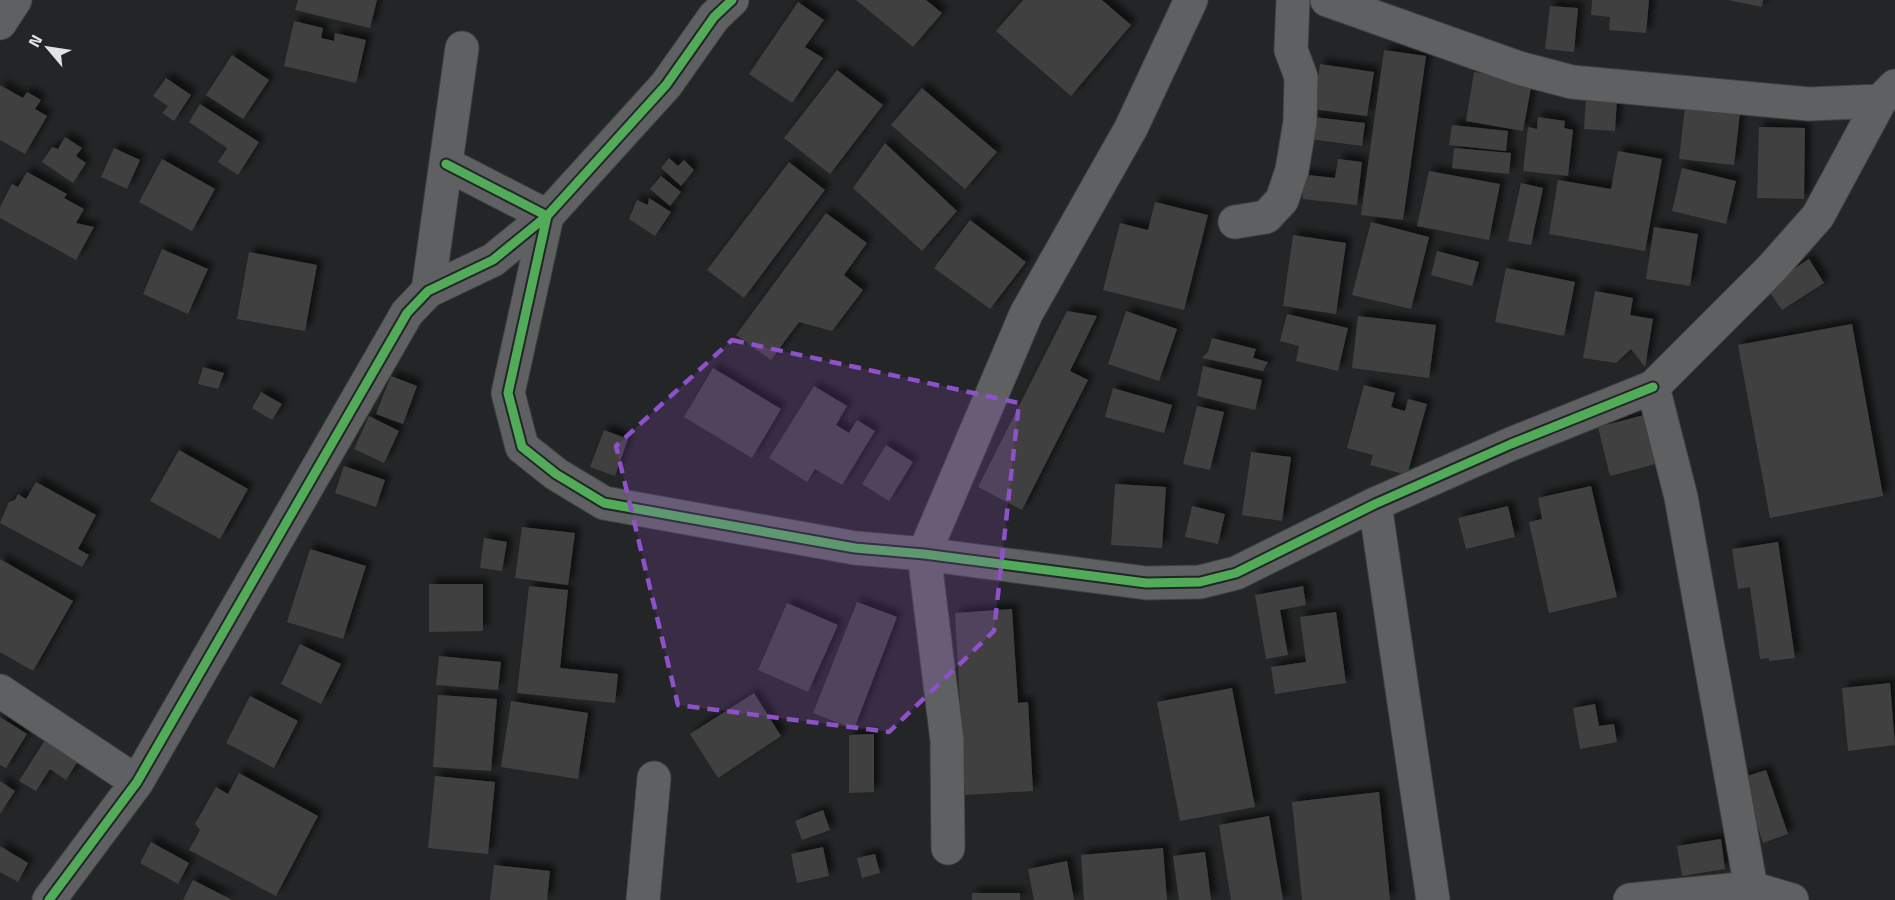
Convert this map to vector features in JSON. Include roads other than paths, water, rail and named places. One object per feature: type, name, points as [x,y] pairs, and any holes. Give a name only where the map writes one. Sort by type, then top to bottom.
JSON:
[{"type":"street","points":[[0,24],[15,0]]},
{"type":"street","points":[[49,900],[137,782],[407,313],[428,291],[493,260],[547,216],[666,85],[714,17],[732,0]]},
{"type":"street","points":[[948,848],[947,740],[924,554],[1026,314],[1131,128],[1191,0]]},
{"type":"street","points":[[1235,222],[1266,217],[1282,200],[1293,170],[1300,122],[1301,77],[1291,50],[1293,0]]},
{"type":"street","points":[[1327,0],[1519,68],[1572,81],[1809,104],[1888,94]]},
{"type":"street","points":[[428,291],[462,48]]},
{"type":"street","points":[[547,216],[508,393],[522,447],[556,474],[604,503],[855,548],[924,554],[1146,584],[1200,582],[1236,573],[1375,504],[1511,444],[1653,387],[1771,269],[1818,216],[1888,94]]},
{"type":"street","points":[[446,164],[547,216]]},
{"type":"street","points":[[1653,387],[1681,497],[1751,888]]},
{"type":"street","points":[[1375,504],[1433,900]]},
{"type":"street","points":[[0,691],[137,782]]},
{"type":"street","points":[[643,900],[654,778]]},
{"type":"street","points":[[1630,900],[1751,888],[1792,900]]}]
